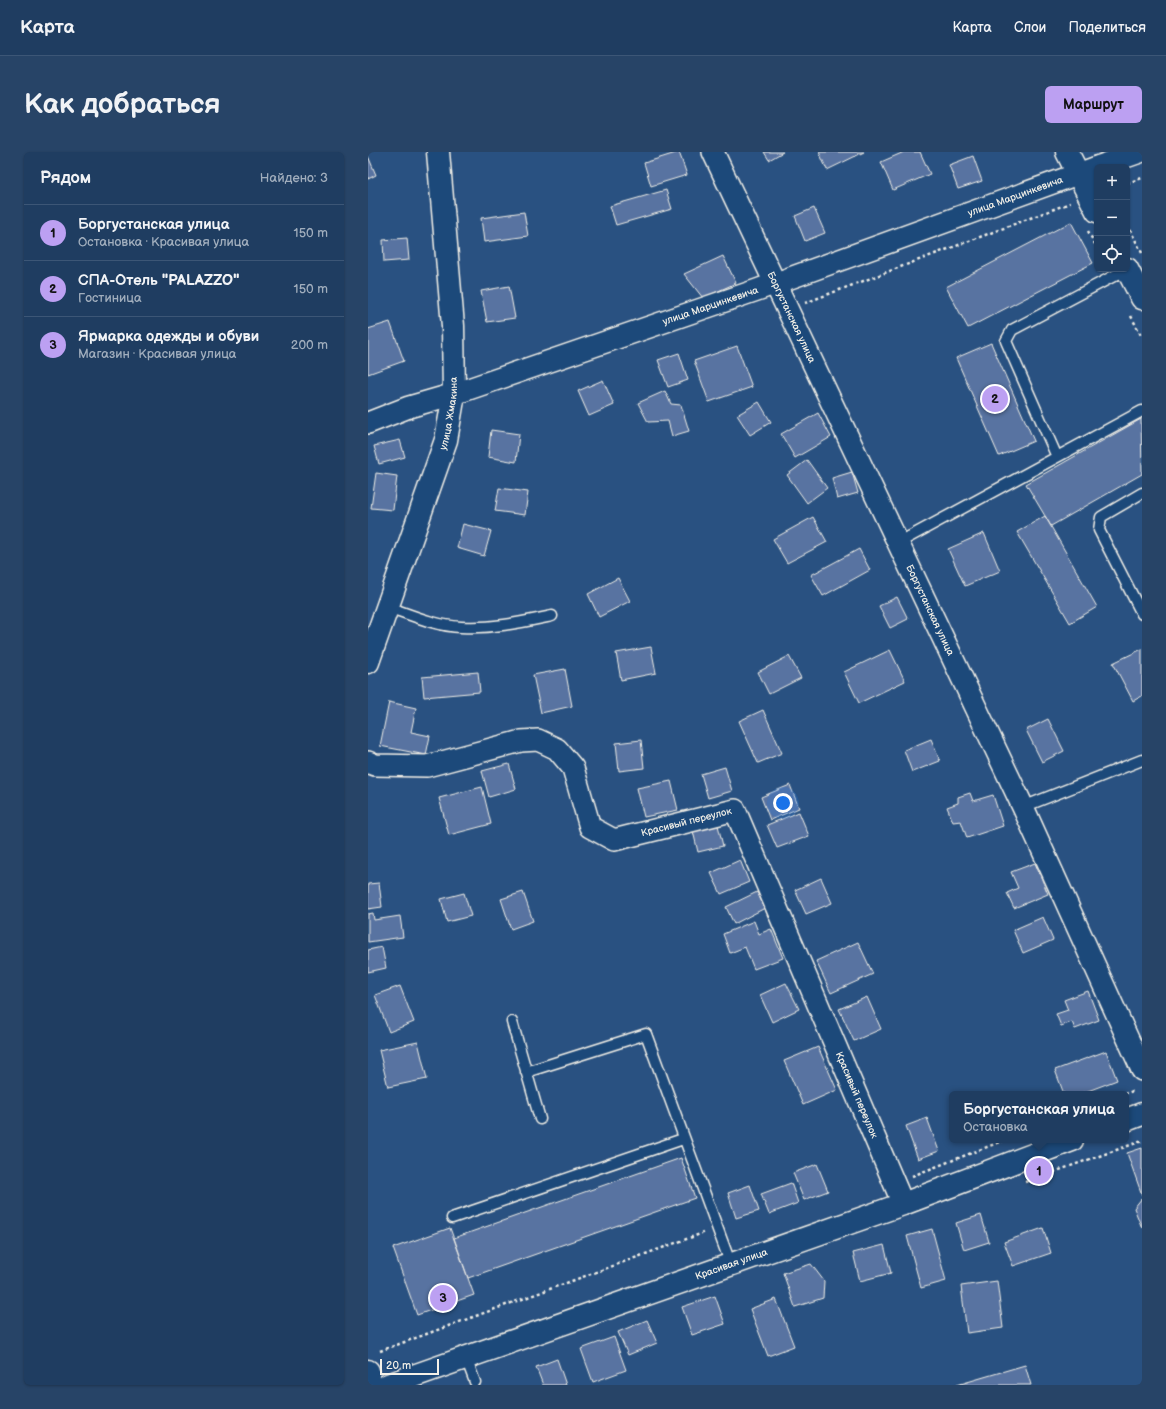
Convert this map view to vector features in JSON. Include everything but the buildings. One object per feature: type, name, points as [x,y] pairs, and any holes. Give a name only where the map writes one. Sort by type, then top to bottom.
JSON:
[{"type":"main road","name":"улица Жмакина","points":[[368,662],[446,440],[454,394],[453,326],[438,152]]},
{"type":"main road","points":[[1067,152],[1091,169],[1095,200]]},
{"type":"main road","points":[[1129,272],[1142,298]]},
{"type":"main road","points":[[1129,1119],[1142,1114]]},
{"type":"main road","name":"Красивая улица","points":[[388,1385],[903,1204],[1064,1143]]},
{"type":"main road","points":[[368,1371],[370,1385]]},
{"type":"street","name":"Боргустанская улица","points":[[713,152],[1023,807],[1142,1070]]},
{"type":"street","name":"улица Марцинкевича","points":[[368,423],[409,407],[454,394],[775,283],[1140,152]]},
{"type":"street","name":"Красивый переулок","points":[[368,762],[375,764],[427,766],[521,741],[538,740],[557,749],[573,768],[590,827],[614,840],[735,810],[903,1204]]},
{"type":"lane","points":[[1057,457],[1006,341],[1012,330],[1121,272]]},
{"type":"lane","points":[[898,543],[1142,411]]},
{"type":"lane","points":[[1142,493],[1102,516],[1099,530],[1142,614]]},
{"type":"lane","points":[[388,607],[426,621],[461,627],[512,624],[552,616]]},
{"type":"lane","points":[[1023,807],[1142,760]]},
{"type":"lane","points":[[512,1022],[540,1118]]},
{"type":"lane","points":[[526,1072],[646,1034],[683,1139],[730,1264]]},
{"type":"lane","points":[[452,1218],[683,1139]]},
{"type":"lane","points":[[466,1358],[476,1382]]},
{"type":"path","points":[[1130,182],[1142,178]]},
{"type":"path","points":[[1130,230],[1142,253]]},
{"type":"path","points":[[1129,1092],[1133,1091]]},
{"type":"path","points":[[894,1183],[997,1143]]},
{"type":"path","points":[[380,1351],[704,1232],[720,1236]]},
{"type":"place","name":"СПА-Отель \"PALAZZO\"","points":[[995,399]]},
{"type":"place","name":"Боргустанская улица","points":[[1039,1171]]},
{"type":"place","name":"Ярмарка одежды и обуви","points":[[443,1298]]}]
